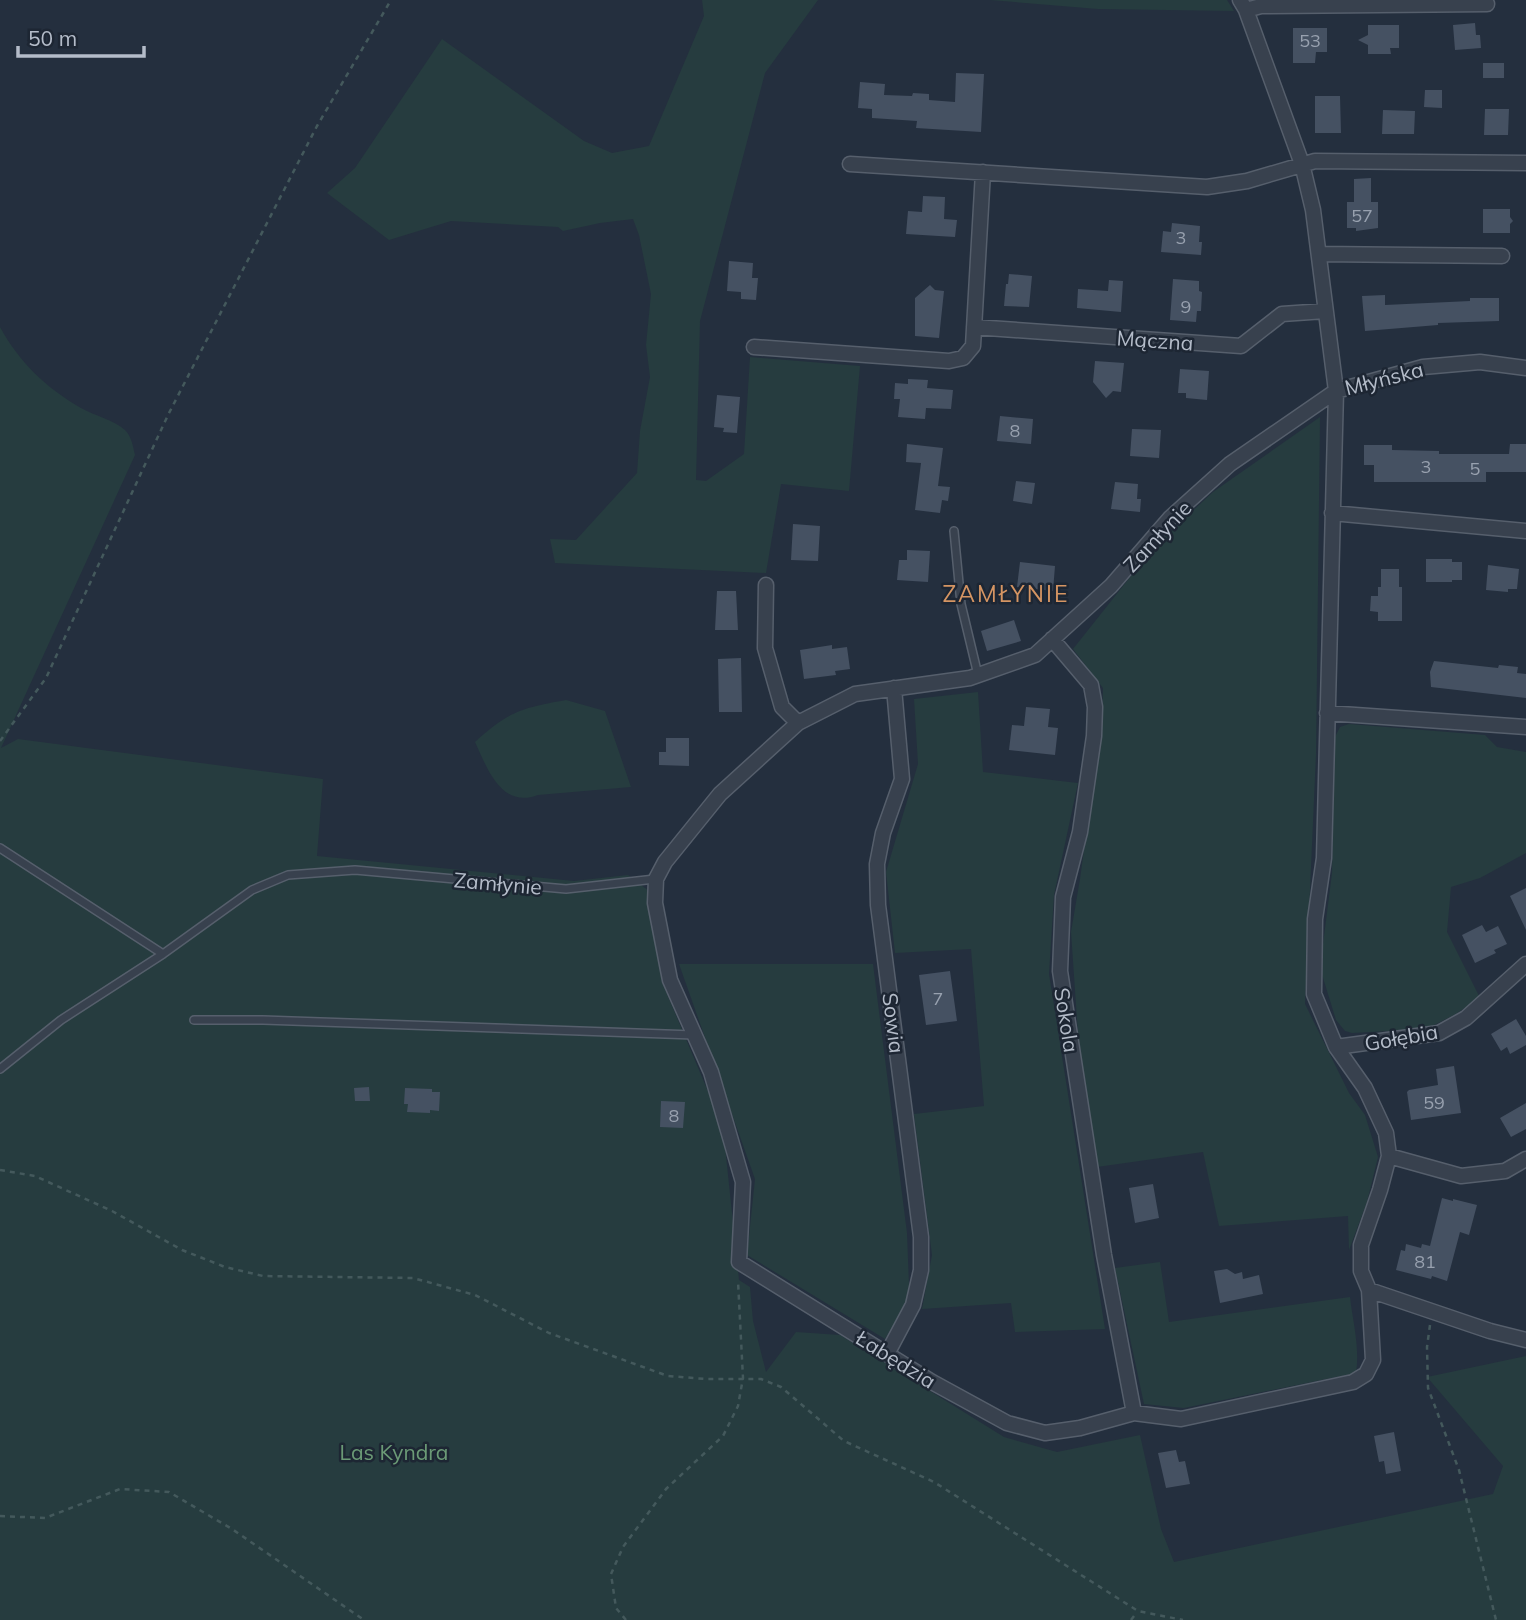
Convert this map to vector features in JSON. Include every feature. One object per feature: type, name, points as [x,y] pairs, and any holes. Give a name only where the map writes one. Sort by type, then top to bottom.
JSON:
[{"type":"street","points":[[1243,5],[1487,4]]},
{"type":"street","name":"Młyńska","points":[[1243,5],[1302,164],[1321,254],[1325,311],[1336,391],[1381,377],[1433,366],[1480,362],[1526,368]]},
{"type":"street","points":[[850,164],[1207,187],[1247,181],[1315,161],[1526,163]]},
{"type":"street","points":[[754,347],[949,361],[963,358],[973,346],[983,172]]},
{"type":"street","points":[[1321,254],[1502,256]]},
{"type":"street","name":"Mączna","points":[[974,327],[1241,346],[1282,314],[1325,311]]},
{"type":"street","points":[[1336,391],[1324,858],[1315,919],[1314,994],[1336,1046],[1365,1088],[1385,1133],[1389,1156],[1461,1176],[1505,1171],[1526,1158]]},
{"type":"street","name":"Zamłynie","points":[[656,879],[665,862],[720,794],[798,723],[856,694],[978,675],[1035,654],[1111,586],[1170,518],[1230,464],[1336,391]]},
{"type":"street","points":[[1332,513],[1526,531]]},
{"type":"street","points":[[766,585],[765,648],[782,707],[798,723]]},
{"type":"street","name":"Sokola","points":[[1052,639],[1091,685],[1095,707],[1094,736],[1080,832],[1063,897],[1060,971],[1104,1255],[1134,1413]]},
{"type":"street","name":"Sowia","points":[[887,1353],[914,1305],[921,1259],[921,1237],[878,905],[877,864],[883,833],[902,779],[894,688]]},
{"type":"street","points":[[1326,713],[1526,727]]},
{"type":"street","name":"Łabędzia","points":[[656,879],[655,903],[670,980],[711,1072],[743,1182],[739,1262],[932,1382],[1007,1423],[1045,1433],[1080,1428],[1134,1413],[1181,1419],[1353,1382],[1366,1374],[1373,1360],[1369,1290],[1361,1271],[1361,1245],[1389,1156]]},
{"type":"street","name":"Gołębia","points":[[1336,1046],[1439,1034],[1466,1018],[1526,964]]},
{"type":"street","points":[[1369,1290],[1490,1331],[1526,1340]]},
{"type":"lane","points":[[954,531],[961,604],[978,675]]},
{"type":"lane","points":[[0,848],[163,954]]},
{"type":"lane","name":"Zamłynie","points":[[0,1069],[61,1020],[163,954],[251,890],[288,875],[355,870],[566,889],[656,879]]},
{"type":"lane","points":[[194,1020],[694,1035]]},
{"type":"path","points":[[0,741],[46,678],[168,415],[317,126],[391,0]]},
{"type":"path","points":[[0,1170],[34,1176],[111,1211],[182,1250],[225,1267],[263,1276],[414,1278],[475,1295],[549,1333],[667,1376],[706,1379],[761,1378],[781,1387],[844,1441],[934,1482],[1138,1611],[1183,1620]]},
{"type":"path","points":[[626,1620],[616,1608],[611,1574],[623,1547],[666,1489],[723,1436],[738,1406],[743,1378],[737,1298]]},
{"type":"path","points":[[1431,1312],[1427,1347],[1428,1388],[1459,1470],[1496,1620]]},
{"type":"path","points":[[0,1516],[45,1518],[120,1489],[169,1492],[232,1529],[363,1620]]},
{"type":"path","points":[[1131,1620],[1138,1611]]},
{"type":"green space","points":[[702,0],[818,0],[765,73],[700,321],[696,480],[706,481],[744,454],[750,357],[860,366],[849,491],[781,484],[766,573],[555,563],[550,539],[576,540],[637,473],[640,431],[650,377],[646,345],[651,294],[639,235],[633,219],[563,231],[558,227],[451,221],[389,240],[327,193],[355,168],[442,39],[584,141],[612,153],[649,146],[704,16]]},
{"type":"green space","points":[[990,0],[1227,0],[1234,11],[1098,9]]},
{"type":"green space","name":"Las Kyndra","points":[[0,327],[16,352],[45,383],[81,408],[125,430],[131,439],[135,455],[1,748],[18,739],[323,779],[317,856],[574,881],[628,875],[649,891],[662,982],[723,1127],[739,1280],[750,1287],[753,1321],[766,1372],[796,1332],[840,1335],[1004,1437],[1057,1452],[1140,1435],[1161,1529],[1174,1562],[1493,1494],[1503,1466],[1427,1377],[1526,1356],[1526,1620],[0,1620]]},
{"type":"green space","points":[[1320,417],[1316,754],[1305,1004],[1349,1093],[1365,1115],[1378,1157],[1367,1202],[1349,1250],[1348,1216],[1219,1226],[1203,1152],[1097,1167],[1078,1034],[1071,932],[1102,719],[1103,688],[1073,649],[1154,547],[1213,492]]},
{"type":"green space","points":[[978,692],[983,772],[1078,783],[1054,895],[1049,974],[1105,1329],[1015,1332],[1011,1303],[922,1309],[932,1255],[914,1114],[984,1106],[971,949],[895,953],[886,872],[918,764],[914,699]]},
{"type":"green space","points":[[566,700],[605,711],[631,787],[525,798],[505,791],[490,774],[475,742],[497,723],[517,712]]},
{"type":"green space","points":[[1349,724],[1485,735],[1497,747],[1526,752],[1526,853],[1480,878],[1451,887],[1447,932],[1480,998],[1426,1029],[1352,1033],[1345,1031],[1336,1020],[1320,968],[1332,873],[1334,739],[1340,727]]},
{"type":"green space","points":[[679,964],[873,964],[907,1233],[909,1285],[904,1322],[892,1327],[885,1339],[747,1255],[755,1179]]},
{"type":"green space","points":[[1160,1262],[1169,1322],[1350,1297],[1357,1345],[1356,1373],[1184,1408],[1144,1404],[1115,1268]]},
{"type":"building","points":[[1475,23],[1481,48],[1455,50],[1453,25]]},
{"type":"building","points":[[1368,25],[1399,25],[1399,48],[1390,48],[1391,54],[1368,54],[1368,45],[1358,40],[1368,35]]},
{"type":"building","points":[[1293,28],[1327,28],[1327,52],[1316,52],[1315,63],[1293,63]]},
{"type":"building","points":[[1483,63],[1504,63],[1504,78],[1483,78]]},
{"type":"building","points":[[956,73],[984,74],[981,132],[916,128],[917,121],[872,118],[872,109],[858,108],[860,82],[885,84],[884,95],[929,94],[929,100],[955,102]]},
{"type":"building","points":[[1425,90],[1442,90],[1442,108],[1424,107]]},
{"type":"building","points":[[1315,96],[1340,96],[1341,133],[1315,133]]},
{"type":"building","points":[[1485,109],[1509,109],[1508,135],[1484,135]]},
{"type":"building","points":[[1383,110],[1415,111],[1414,134],[1382,134]]},
{"type":"building","points":[[1371,178],[1371,202],[1378,202],[1378,228],[1356,231],[1356,228],[1347,228],[1347,202],[1354,202],[1354,179]]},
{"type":"building","points":[[923,196],[945,197],[944,219],[957,220],[955,237],[906,234],[908,211],[922,212]]},
{"type":"building","points":[[1483,209],[1510,209],[1513,221],[1510,224],[1510,233],[1483,233]]},
{"type":"building","points":[[1172,223],[1200,226],[1201,255],[1161,252],[1163,231],[1171,232]]},
{"type":"building","points":[[729,261],[753,263],[752,278],[758,278],[756,300],[741,299],[741,292],[727,291]]},
{"type":"building","points":[[1009,274],[1032,276],[1029,307],[1004,306]]},
{"type":"building","points":[[1173,279],[1199,281],[1199,291],[1202,292],[1201,311],[1197,311],[1196,322],[1170,320]]},
{"type":"building","points":[[1109,280],[1123,281],[1121,312],[1077,308],[1078,289],[1108,291]]},
{"type":"building","points":[[930,285],[935,290],[944,291],[939,338],[915,336],[915,298]]},
{"type":"building","points":[[1385,295],[1385,305],[1499,298],[1499,321],[1438,323],[1365,331],[1362,296]]},
{"type":"building","points":[[1095,361],[1124,363],[1121,392],[1113,391],[1106,398],[1093,382]]},
{"type":"building","points":[[1180,369],[1209,371],[1207,400],[1186,398],[1186,393],[1178,393]]},
{"type":"building","points":[[908,379],[928,380],[927,388],[953,390],[951,409],[926,408],[925,419],[898,417],[900,399],[894,399],[895,383],[908,384]]},
{"type":"building","points":[[717,395],[740,397],[737,433],[723,432],[724,428],[714,427]]},
{"type":"building","points":[[1000,416],[1033,419],[1031,444],[997,441]]},
{"type":"building","points":[[1132,429],[1161,430],[1159,458],[1130,456]]},
{"type":"building","points":[[907,444],[943,448],[938,486],[950,487],[948,501],[942,500],[940,513],[915,510],[921,463],[906,462]]},
{"type":"building","points":[[1510,444],[1526,444],[1526,472],[1486,472],[1486,482],[1374,482],[1374,465],[1364,465],[1364,445],[1392,445],[1392,450],[1439,451],[1439,454],[1509,454]]},
{"type":"building","points":[[1016,481],[1035,483],[1032,504],[1013,501]]},
{"type":"building","points":[[1115,482],[1138,484],[1140,512],[1111,509]]},
{"type":"building","points":[[793,524],[820,526],[818,561],[791,560]]},
{"type":"building","points":[[907,550],[930,551],[928,582],[897,580],[899,560],[907,560]]},
{"type":"building","points":[[1426,559],[1452,559],[1452,562],[1462,562],[1462,580],[1426,582]]},
{"type":"building","points":[[1020,562],[1055,566],[1053,591],[1017,587]]},
{"type":"building","points":[[1488,565],[1519,569],[1517,589],[1508,589],[1508,592],[1486,590]]},
{"type":"building","points":[[1381,569],[1399,569],[1402,621],[1378,621],[1378,612],[1370,611],[1371,596],[1378,596],[1378,587],[1381,587]]},
{"type":"building","points":[[717,591],[736,591],[738,630],[715,630]]},
{"type":"building","points":[[1014,620],[1021,641],[987,651],[981,631]]},
{"type":"building","points":[[832,645],[832,649],[847,647],[850,669],[835,671],[836,675],[804,679],[800,650]]},
{"type":"building","points":[[741,658],[742,712],[719,712],[718,659]]},
{"type":"building","points":[[1434,661],[1498,668],[1499,665],[1518,667],[1517,673],[1526,674],[1526,698],[1431,687],[1430,672]]},
{"type":"building","points":[[1026,707],[1050,709],[1048,727],[1058,728],[1055,755],[1009,750],[1012,725],[1024,726]]},
{"type":"building","points":[[666,738],[689,738],[689,766],[659,765],[659,752],[666,752]]},
{"type":"building","points":[[1526,888],[1526,930],[1510,896]]},
{"type":"building","points":[[1482,925],[1486,932],[1498,926],[1507,944],[1494,950],[1496,953],[1475,963],[1462,935]]},
{"type":"building","points":[[950,971],[957,1021],[926,1025],[919,975]]},
{"type":"building","points":[[1516,1019],[1526,1036],[1526,1045],[1510,1054],[1507,1047],[1501,1051],[1491,1034]]},
{"type":"building","points":[[1454,1066],[1461,1113],[1411,1120],[1407,1092],[1438,1085],[1436,1069]]},
{"type":"building","points":[[369,1087],[370,1101],[355,1101],[354,1088]]},
{"type":"building","points":[[405,1088],[440,1092],[439,1111],[407,1112],[408,1104],[404,1104]]},
{"type":"building","points":[[661,1101],[685,1102],[683,1128],[660,1127]]},
{"type":"building","points":[[1526,1103],[1526,1129],[1511,1137],[1500,1118]]},
{"type":"building","points":[[1153,1184],[1159,1218],[1135,1223],[1129,1188]]},
{"type":"building","points":[[1442,1198],[1477,1205],[1469,1235],[1460,1232],[1447,1281],[1396,1270],[1401,1250],[1405,1251],[1406,1244],[1421,1248],[1422,1244],[1430,1246]]},
{"type":"building","points":[[1227,1269],[1235,1274],[1242,1272],[1243,1279],[1259,1275],[1263,1294],[1220,1303],[1214,1271]]},
{"type":"building","points":[[1394,1432],[1401,1471],[1386,1474],[1384,1461],[1379,1462],[1374,1436]]},
{"type":"building","points":[[1176,1450],[1179,1462],[1185,1461],[1190,1484],[1166,1488],[1158,1453]]},
{"type":"district","name":"ZAMŁYNIE","points":[[1006,593]]}]
